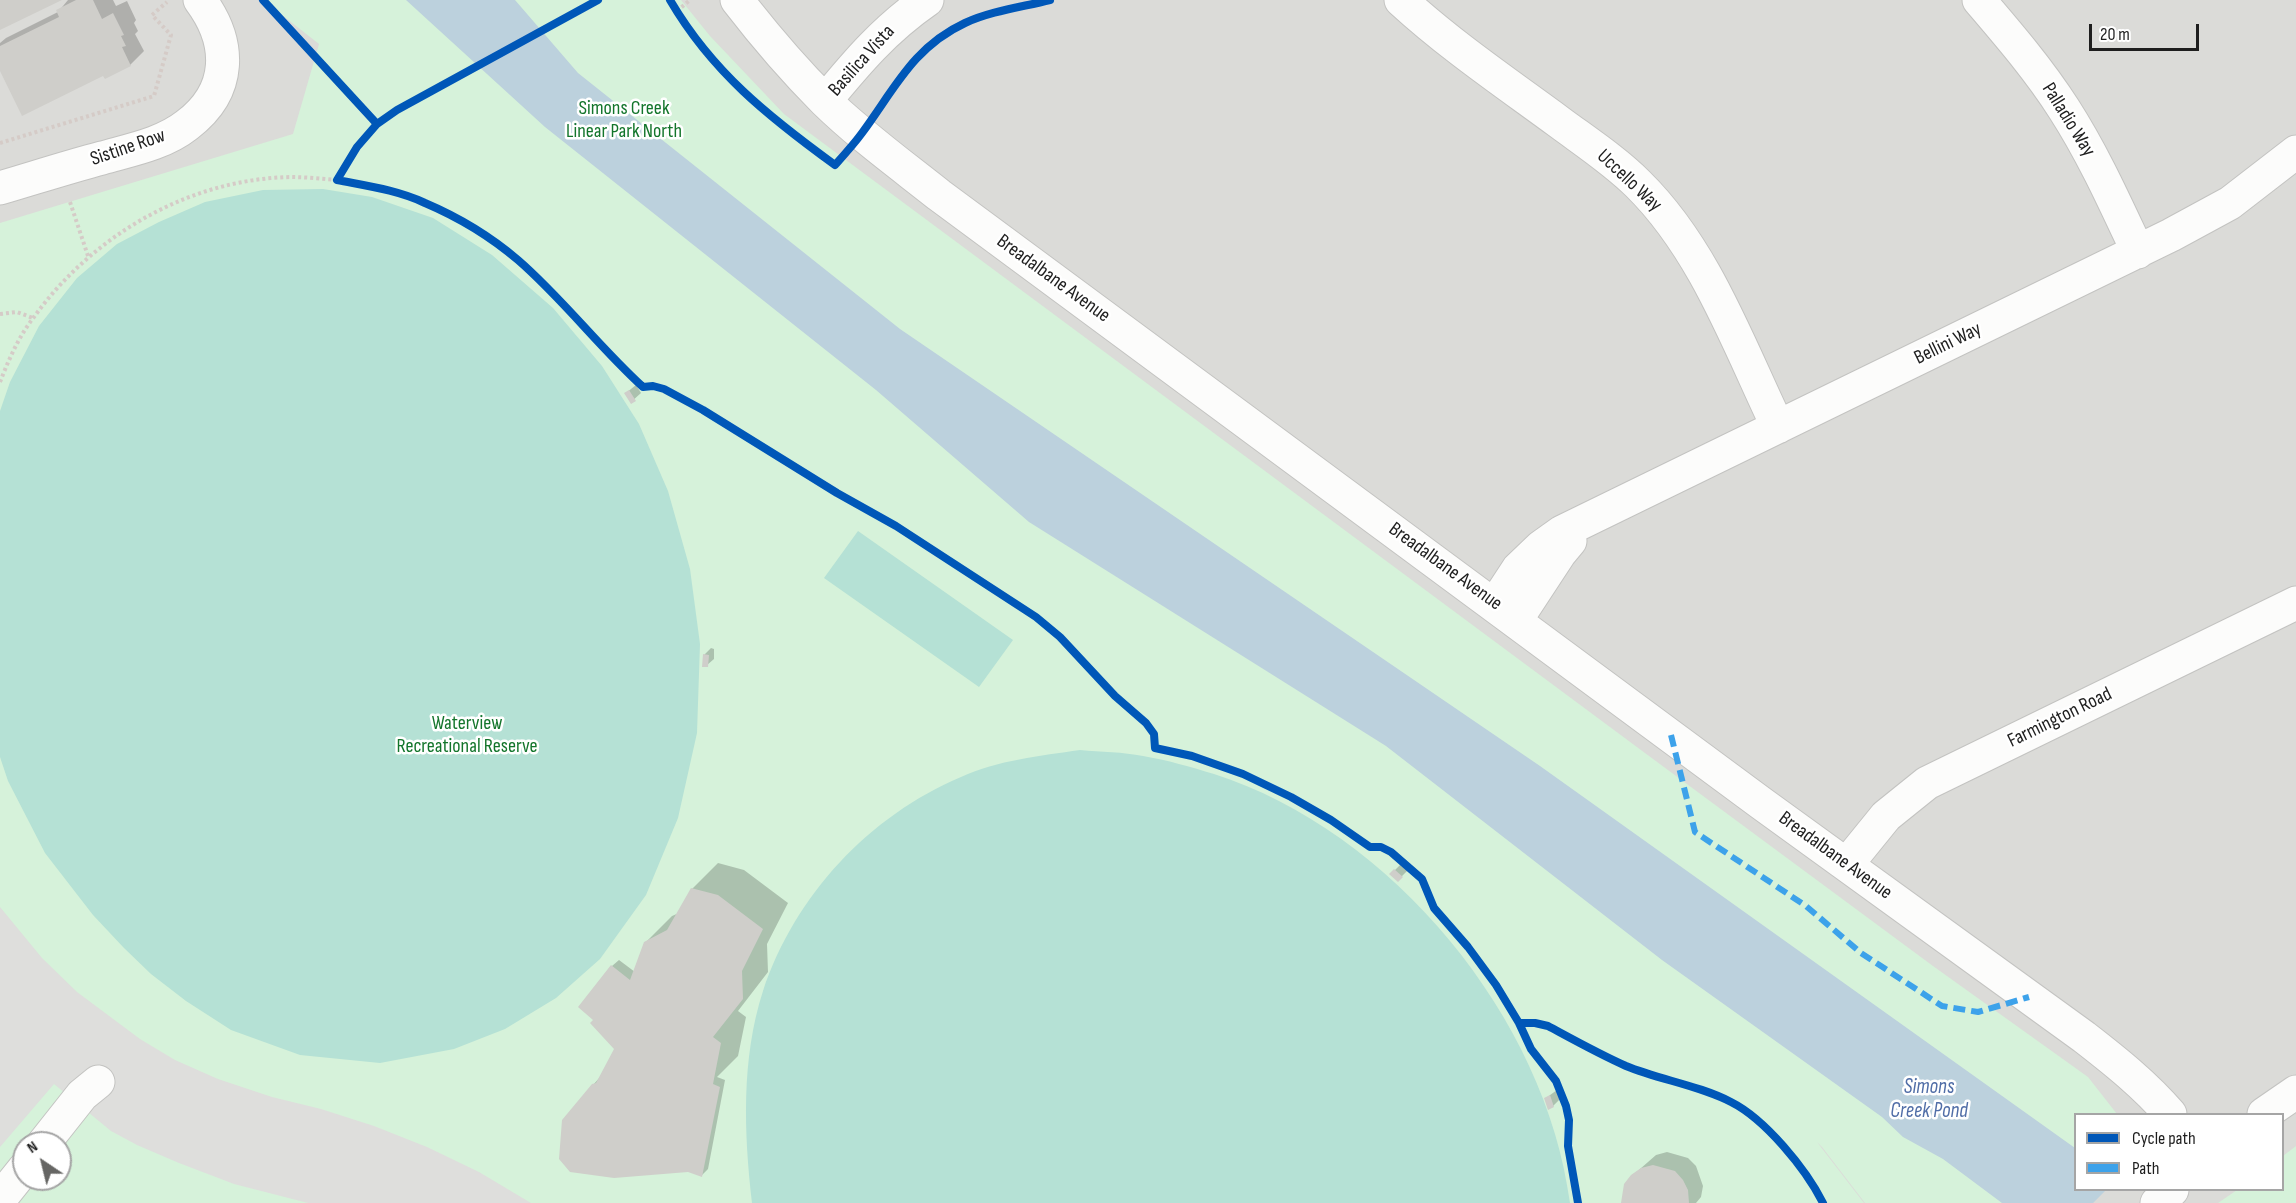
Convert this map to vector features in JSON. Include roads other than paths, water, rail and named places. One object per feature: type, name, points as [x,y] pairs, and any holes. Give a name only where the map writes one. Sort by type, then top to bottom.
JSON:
[{"type":"street","name":"Sistine Row","points":[[0,188],[154,143],[186,126],[207,108],[220,85],[223,59],[220,36],[212,17],[200,0]]},
{"type":"street","name":"Breadalbane Avenue","points":[[738,0],[782,54],[825,101],[862,134],[939,195],[2084,1037],[2126,1070],[2169,1113]]},
{"type":"street","name":"Basilica Vista","points":[[825,101],[872,45],[903,17],[927,0]]},
{"type":"street","name":"Uccello Way","points":[[1401,0],[1453,45],[1599,151],[1638,184],[1666,216],[1707,277],[1778,427]]},
{"type":"street","name":"Palladio Way","points":[[1979,0],[2025,53],[2064,109],[2097,165],[2138,252]]},
{"type":"street","name":"Bellini Way","points":[[1505,612],[1589,519],[2138,252],[2230,203],[2296,152]]},
{"type":"street","name":"Farmington Road","points":[[1847,864],[1886,816],[1927,783],[2296,603]]},
{"type":"street","points":[[54,1131],[82,1095],[98,1082]]},
{"type":"street","points":[[2265,1113],[2296,1092]]},
{"type":"street","points":[[0,1199],[12,1184]]},
{"type":"water","name":"Simons Creek Pond","points":[[406,0],[515,0],[578,73],[900,329],[1540,766],[2074,1147],[2074,1191],[2105,1191],[2093,1203],[2002,1203],[1943,1159],[1903,1137],[1882,1117],[1662,960],[1386,746],[1029,522],[876,390],[545,127]]},
{"type":"park label","name":"Simons Creek Linear Park North","points":[[624,120]]},
{"type":"park label","name":"Waterview Recreational Reserve","points":[[467,736]]}]
